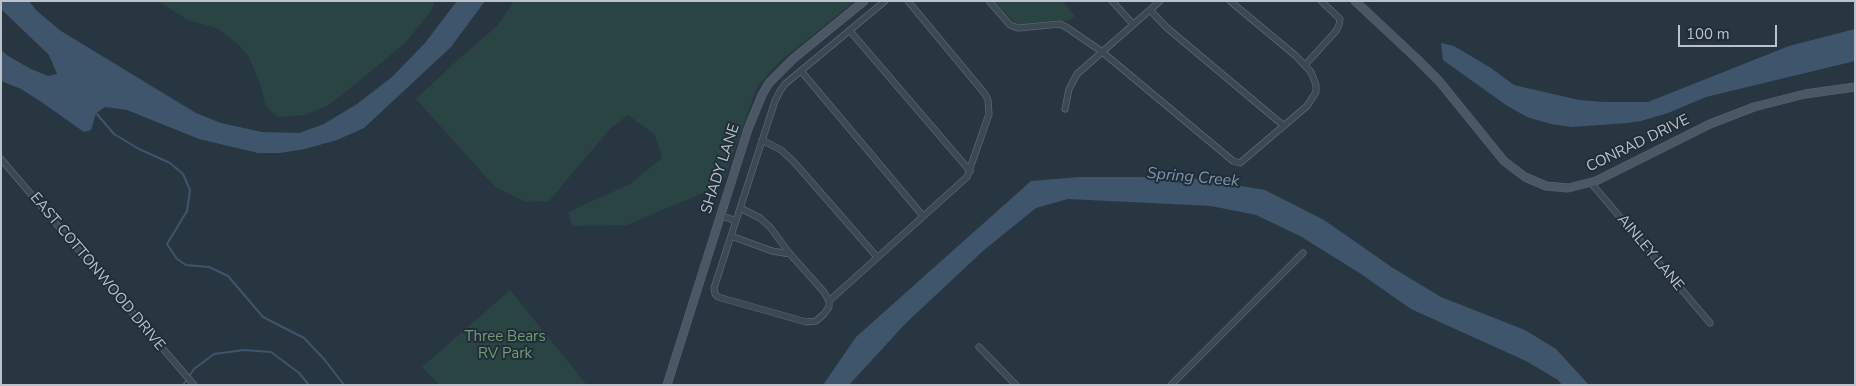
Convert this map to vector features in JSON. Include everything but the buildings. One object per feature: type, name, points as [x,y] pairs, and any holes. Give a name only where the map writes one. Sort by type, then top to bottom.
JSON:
[{"type":"main road","name":"SHADY LANE","points":[[667,385],[748,129],[769,83],[793,59],[864,1]]},
{"type":"main road","name":"CONRAD DRIVE","points":[[1355,1],[1433,75],[1493,148],[1513,169],[1536,183],[1557,188],[1575,187],[1614,174],[1733,114],[1778,100],[1855,87]]},
{"type":"street","points":[[740,208],[760,218],[770,227],[790,254],[824,292],[829,301],[829,307],[816,321],[806,322],[718,297],[715,294],[714,288],[762,140],[780,91],[785,84],[885,1]]},
{"type":"street","points":[[829,301],[967,177],[988,114],[988,100],[985,94],[908,1]]},
{"type":"street","points":[[989,1],[1010,25],[1018,28],[1060,24],[1066,26],[1101,51],[1236,163],[1240,163],[1307,106],[1316,92],[1316,84],[1315,79],[1304,65],[1230,1]]},
{"type":"street","points":[[1112,1],[1133,24]]},
{"type":"street","points":[[1065,109],[1069,89],[1077,74],[1160,1]]},
{"type":"street","points":[[1304,65],[1336,31],[1339,24],[1340,19],[1321,1]]},
{"type":"street","points":[[1150,10],[1166,26],[1284,126]]},
{"type":"street","points":[[850,31],[970,171]]},
{"type":"street","points":[[801,71],[923,216]]},
{"type":"street","points":[[762,140],[777,147],[794,162],[877,257]]},
{"type":"street","name":"EAST COTTONWOOD DRIVE","points":[[1,159],[194,385]]},
{"type":"street","name":"AINLEY LANE","points":[[1591,183],[1710,323]]},
{"type":"street","points":[[720,215],[736,221]]},
{"type":"street","points":[[731,236],[790,254]]},
{"type":"street","points":[[1171,385],[1303,253]]},
{"type":"street","points":[[979,347],[1016,385]]},
{"type":"green space","points":[[158,1],[435,1],[431,11],[405,43],[342,95],[327,106],[305,115],[278,117],[266,107],[260,84],[249,57],[238,44],[216,28],[188,20]]},
{"type":"green space","points":[[514,1],[855,1],[779,62],[757,87],[722,185],[627,225],[572,226],[568,212],[630,184],[662,158],[655,135],[628,115],[610,129],[549,201],[526,202],[495,187],[416,99],[497,26]]},
{"type":"green space","points":[[994,1],[1062,1],[1075,16],[1069,21],[1058,20],[1017,25]]},
{"type":"green space","name":"Three Bears RV Park","points":[[510,290],[587,385],[439,385],[422,367]]},
{"type":"water","points":[[1,1],[29,1],[37,11],[61,31],[196,113],[221,123],[262,132],[299,133],[324,124],[357,104],[392,77],[425,43],[457,1],[485,1],[451,47],[364,128],[337,140],[305,149],[280,153],[258,153],[199,139],[127,110],[105,107],[96,113],[91,130],[84,132],[21,89],[1,81],[1,50],[31,69],[48,76],[57,74],[49,55],[1,9]]},
{"type":"water","points":[[1855,29],[1855,61],[1706,97],[1668,113],[1641,121],[1572,127],[1551,124],[1527,117],[1506,105],[1443,60],[1441,43],[1454,46],[1491,68],[1514,85],[1579,100],[1648,102],[1789,46]]},
{"type":"water","points":[[1080,177],[1199,179],[1265,190],[1324,220],[1393,268],[1441,297],[1525,330],[1556,349],[1589,385],[1562,385],[1558,380],[1526,361],[1411,309],[1358,272],[1300,236],[1256,215],[1211,206],[1068,199],[1036,208],[984,250],[905,324],[849,385],[823,385],[856,337],[1031,181]]},
{"type":"waterway","points":[[96,113],[114,134],[139,149],[170,163],[183,174],[190,190],[187,211],[167,244],[177,259],[186,265],[209,267],[228,276],[263,317],[304,338],[324,359],[344,385]]},
{"type":"waterway","name":"Spring Creek","points":[[183,385],[194,369],[214,354],[244,350],[271,352],[299,373],[309,385]]}]
